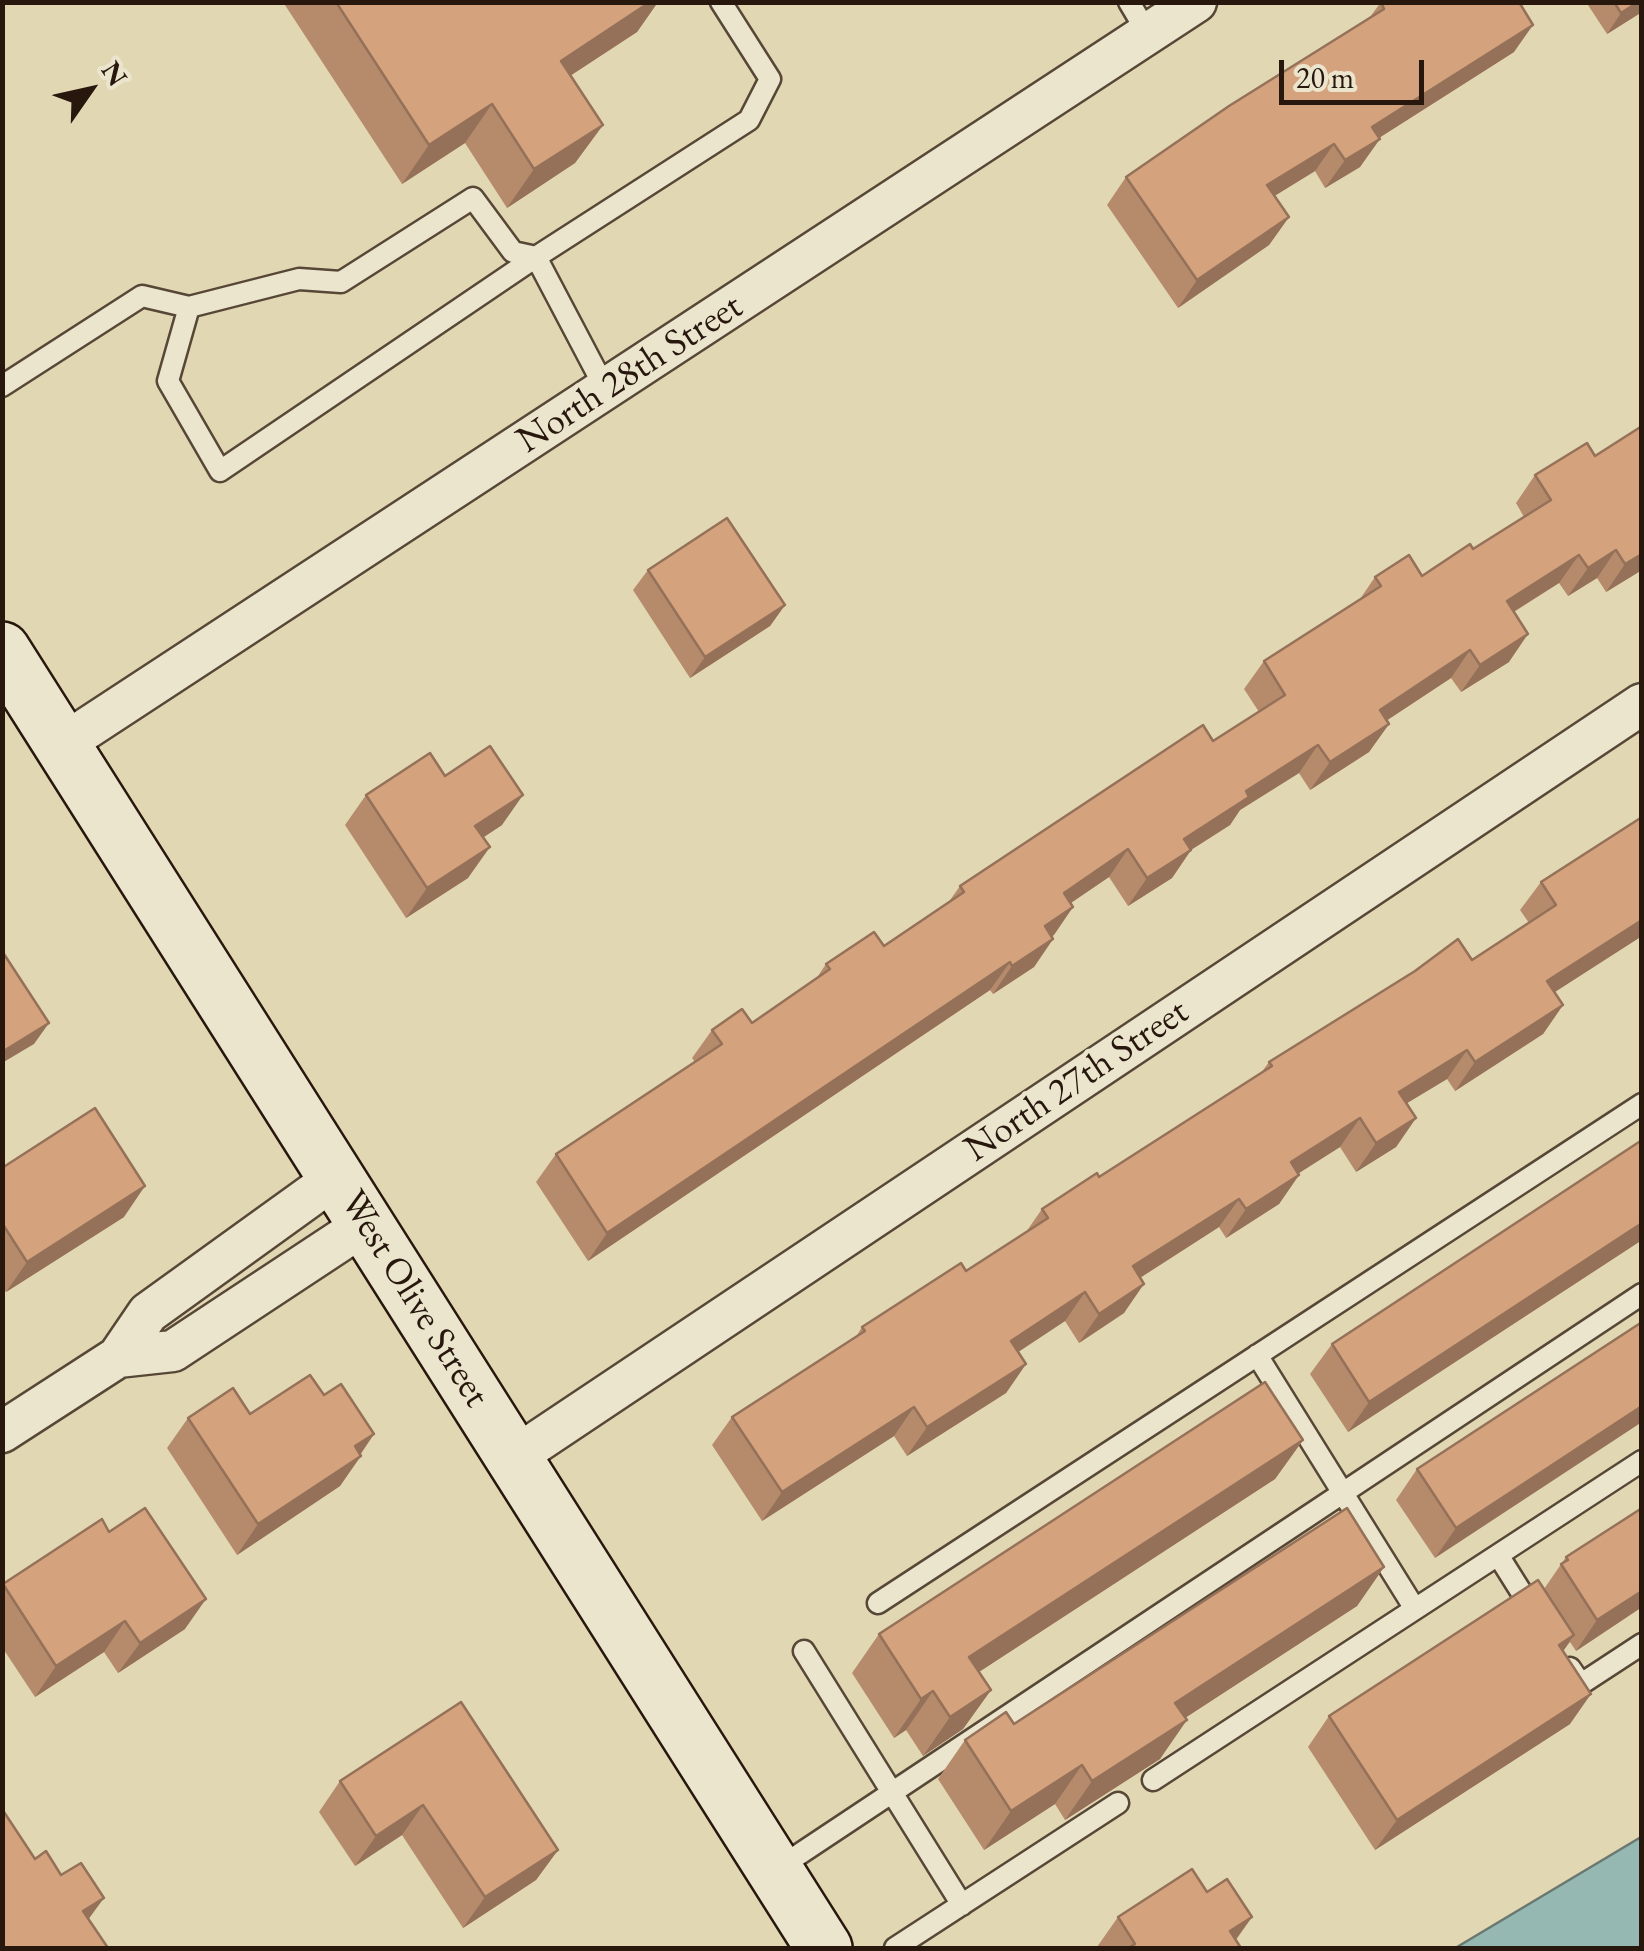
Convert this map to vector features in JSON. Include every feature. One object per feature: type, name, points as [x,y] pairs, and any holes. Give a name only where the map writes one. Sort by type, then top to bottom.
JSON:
[{"type":"main road","name":"West Olive Street","points":[[2,650],[824,1948]]},
{"type":"street","name":"North 28th Street","points":[[63,744],[606,390],[1138,18],[1196,2]]},
{"type":"street","name":"North 27th Street","points":[[513,1458],[1642,704]]},
{"type":"street","points":[[2,1432],[118,1357],[148,1314],[338,1176]]},
{"type":"street","points":[[118,1357],[173,1351],[366,1223]]},
{"type":"lane","points":[[189,306],[168,381],[220,471],[536,257],[749,120],[770,79],[720,2]]},
{"type":"lane","points":[[2,386],[142,296],[189,306],[299,279],[341,282],[472,198],[514,252],[536,257],[606,390]]},
{"type":"lane","points":[[878,1603],[1642,1104]]},
{"type":"lane","points":[[774,1870],[1642,1294]]},
{"type":"lane","points":[[1257,1355],[1415,1608]]},
{"type":"lane","points":[[1152,1780],[1642,1461]]},
{"type":"lane","points":[[1498,1555],[1581,1684],[1642,1644]]},
{"type":"lane","points":[[804,1651],[962,1905]]},
{"type":"lane","points":[[895,1948],[1118,1803]]},
{"type":"water","points":[[1641,1837],[1641,1948],[1457,1947]]},
{"type":"building","points":[[336,2],[650,2],[561,61],[603,125],[534,169],[492,104],[429,145]]},
{"type":"building","points":[[1381,2],[1519,2],[1533,25],[1372,127],[1380,139],[1345,160],[1334,144],[1267,185],[1289,217],[1197,280],[1126,177],[1229,106],[1384,9]]},
{"type":"building","points":[[1614,2],[1638,2],[1621,13]]},
{"type":"building","points":[[1642,426],[1642,554],[1625,564],[1616,550],[1588,568],[1579,555],[1507,601],[1528,634],[1480,665],[1470,650],[1380,710],[1389,724],[1330,762],[1318,745],[1246,791],[1249,797],[1184,839],[1191,850],[1147,878],[1128,849],[1064,893],[1073,907],[1045,926],[1053,939],[1012,966],[1010,962],[607,1233],[556,1154],[722,1044],[712,1030],[742,1009],[752,1023],[830,969],[826,964],[874,932],[884,946],[964,892],[960,886],[1203,725],[1213,741],[1285,695],[1264,661],[1381,586],[1375,577],[1409,555],[1422,576],[1470,544],[1473,549],[1551,500],[1535,475],[1587,443],[1595,456]]},
{"type":"building","points":[[727,518],[785,605],[705,657],[648,570]]},
{"type":"building","points":[[490,746],[523,795],[475,826],[490,847],[427,888],[366,795],[430,753],[445,776]]},
{"type":"building","points":[[1642,817],[1642,920],[1547,981],[1563,1005],[1475,1062],[1467,1050],[1399,1092],[1416,1118],[1376,1143],[1360,1118],[1291,1162],[1299,1175],[1246,1209],[1239,1199],[1133,1266],[1144,1284],[1099,1314],[1085,1292],[1011,1341],[1026,1364],[927,1427],[914,1407],[782,1492],[732,1417],[961,1263],[966,1271],[1048,1218],[1042,1209],[1272,1066],[1269,1062],[1415,971],[1458,939],[1472,960],[1556,905],[1541,882]]},
{"type":"building","points":[[2,951],[49,1023],[2,1052]]},
{"type":"building","points":[[95,1108],[145,1186],[27,1262],[2,1223],[2,1168]]},
{"type":"building","points":[[1642,1140],[1642,1223],[1369,1402],[1332,1344]]},
{"type":"building","points":[[1642,1322],[1642,1406],[1456,1528],[1417,1469]]},
{"type":"building","points":[[310,1375],[324,1395],[341,1384],[374,1434],[355,1446],[361,1456],[258,1524],[188,1418],[233,1388],[250,1414]]},
{"type":"building","points":[[1265,1382],[1303,1440],[969,1657],[991,1690],[950,1717],[933,1691],[921,1699],[879,1634]]},
{"type":"building","points":[[145,1508],[206,1599],[140,1643],[125,1621],[56,1666],[3,1584],[102,1519],[109,1532]]},
{"type":"building","points":[[1347,1508],[1384,1567],[1175,1703],[1187,1720],[1092,1781],[1082,1765],[1011,1811],[965,1740],[1006,1712],[1014,1724]]},
{"type":"building","points":[[1642,1508],[1642,1591],[1597,1620],[1561,1564]]},
{"type":"building","points":[[1538,1580],[1574,1635],[1559,1645],[1591,1694],[1397,1820],[1329,1716]]},
{"type":"building","points":[[461,1702],[558,1850],[485,1897],[423,1805],[376,1836],[340,1781]]},
{"type":"building","points":[[2,1809],[35,1859],[46,1851],[61,1875],[81,1863],[104,1898],[83,1911],[108,1948],[2,1948]]},
{"type":"building","points":[[1192,1869],[1207,1892],[1227,1879],[1252,1917],[1230,1931],[1241,1948],[1128,1948],[1135,1944],[1118,1917]]}]
